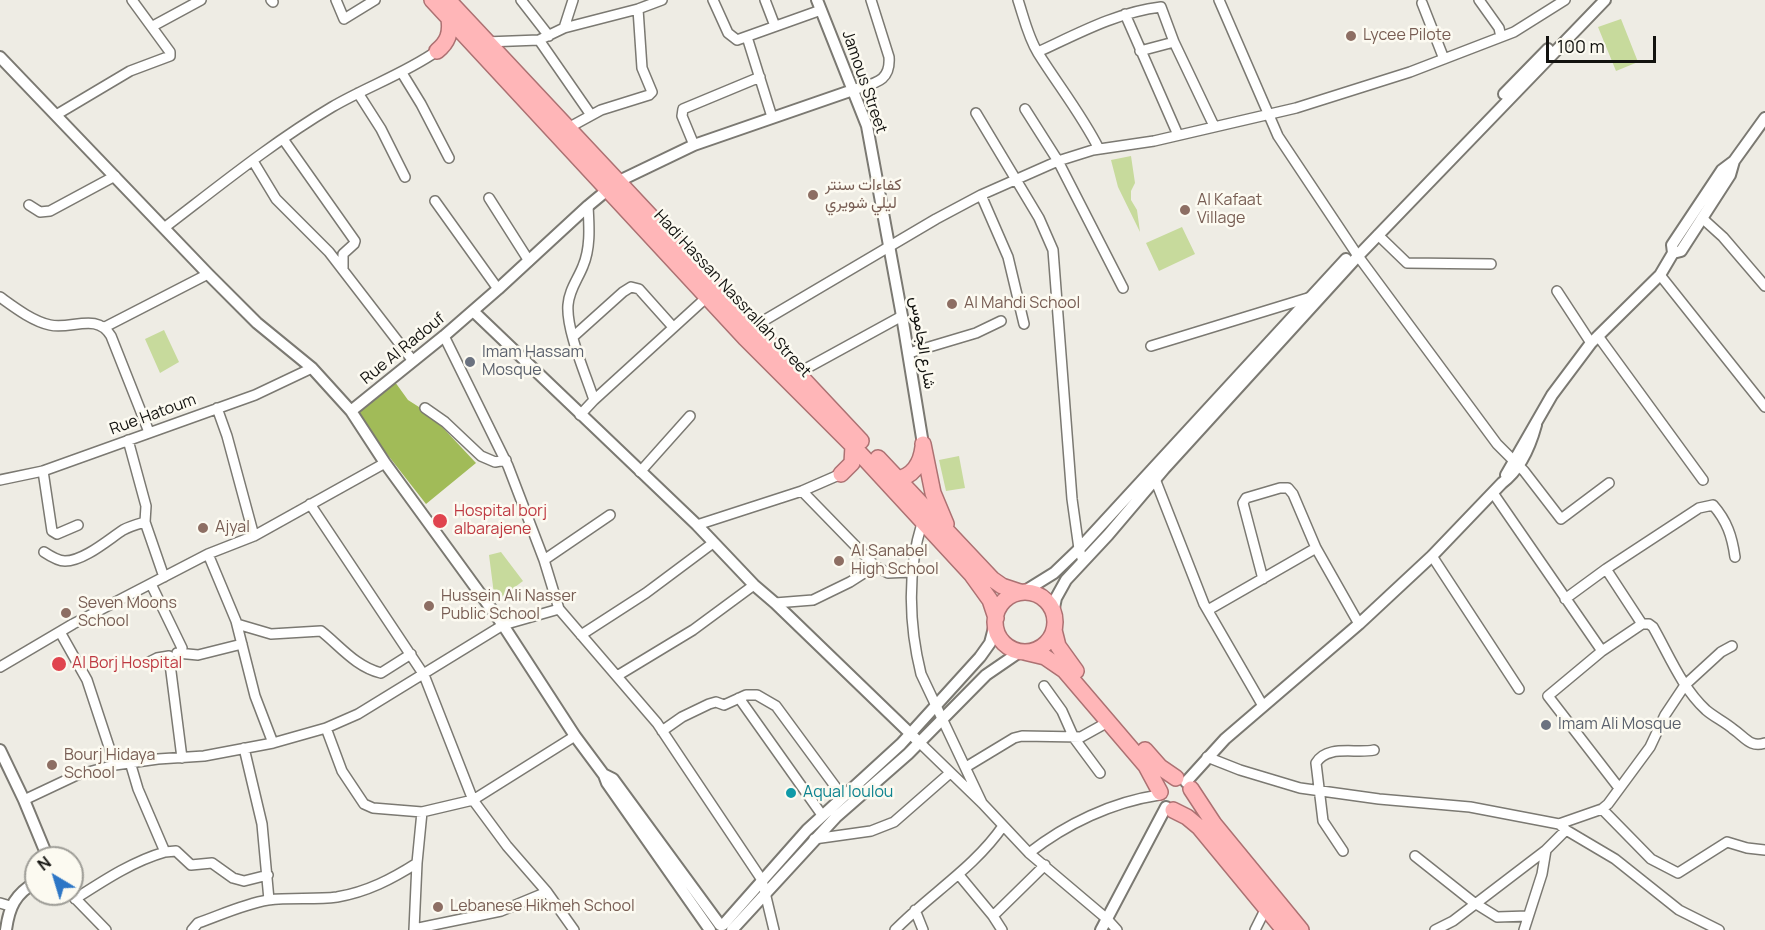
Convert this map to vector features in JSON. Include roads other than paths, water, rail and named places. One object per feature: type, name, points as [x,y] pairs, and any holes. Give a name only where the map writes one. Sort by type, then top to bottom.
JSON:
[{"type":"highway","name":"Hadi Hassan Nassrallah Street","points":[[432,0],[449,19],[479,43],[568,128],[707,297],[853,446],[981,586],[990,600],[995,621]]},
{"type":"highway","name":"Hadi Hassan Nassrallah Street","points":[[448,0],[479,43],[613,185],[798,373],[954,540],[992,579],[1002,586],[1023,592]]},
{"type":"highway","points":[[437,51],[444,45],[449,34],[449,19]]},
{"type":"highway","points":[[437,51],[457,45],[479,43]]},
{"type":"highway","points":[[897,479],[907,476],[915,469],[921,457],[923,444]]},
{"type":"highway","points":[[923,444],[935,499],[954,540]]},
{"type":"highway","points":[[841,474],[852,463],[853,446]]},
{"type":"highway","points":[[841,474],[872,467]]},
{"type":"highway","points":[[1284,930],[1199,827],[1165,801],[1146,766],[1086,693],[1060,666],[1045,657],[1011,648],[1003,642],[998,634],[995,621],[998,609],[1011,595],[1023,592],[1044,598],[1051,606],[1058,646],[1068,661],[1155,763],[1184,783],[1214,824],[1301,930]]},
{"type":"highway","points":[[1023,652],[1035,650],[1045,644],[1054,630]]},
{"type":"highway","points":[[1165,801],[1164,783],[1184,783]]},
{"type":"highway","points":[[1165,801],[1181,810],[1188,805],[1192,797],[1184,783]]},
{"type":"street","points":[[56,115],[130,71],[168,58],[170,52],[132,0]]},
{"type":"street","points":[[153,26],[201,0]]},
{"type":"street","points":[[336,0],[344,19],[375,0]]},
{"type":"street","points":[[521,0],[549,36]]},
{"type":"street","points":[[564,28],[573,0]]},
{"type":"street","points":[[479,43],[539,40],[564,28],[638,9],[662,0]]},
{"type":"street","points":[[713,0],[730,36],[737,39],[775,26],[819,5]]},
{"type":"street","points":[[765,0],[775,26]]},
{"type":"street","points":[[853,90],[882,79],[888,74],[890,67],[871,0]]},
{"type":"street","points":[[1018,0],[1038,52],[1079,113],[1099,149]]},
{"type":"street","points":[[1219,0],[1278,136],[1356,253],[1497,444],[1561,519],[1609,483]]},
{"type":"street","points":[[1479,0],[1499,28],[1501,37]]},
{"type":"street","points":[[753,327],[981,195],[1058,161],[1099,149],[1154,141],[1268,114],[1410,72],[1514,32],[1565,0]]},
{"type":"street","points":[[1053,613],[1056,598],[1062,586],[1155,479],[1356,253],[1596,0]]},
{"type":"street","points":[[1023,592],[1049,577],[1079,549],[1311,297],[1378,235],[1605,0]]},
{"type":"street","points":[[1422,3],[1444,59]]},
{"type":"street","name":"Jamous Street","points":[[819,5],[867,126],[890,246]]},
{"type":"street","points":[[1038,52],[1125,14],[1161,7],[1174,42],[1214,126]]},
{"type":"street","points":[[568,128],[591,115],[652,92],[642,68],[638,9]]},
{"type":"street","points":[[1125,14],[1178,135]]},
{"type":"street","points":[[747,37],[772,117]]},
{"type":"street","points":[[539,40],[591,115]]},
{"type":"street","points":[[1140,51],[1174,42]]},
{"type":"street","points":[[164,228],[253,161],[334,106],[402,72],[437,51]]},
{"type":"street","points":[[0,57],[208,274],[257,323],[312,368],[351,411],[385,463],[503,625],[575,736],[604,775],[613,779],[722,928]]},
{"type":"street","points":[[402,72],[449,158]]},
{"type":"street","points":[[694,145],[682,116],[683,109],[760,77]]},
{"type":"street","name":"Rue Al Radouf","points":[[351,411],[473,311],[613,185],[694,145],[853,90]]},
{"type":"street","points":[[358,93],[381,129],[405,177]]},
{"type":"street","points":[[1025,109],[1058,161],[1123,288]]},
{"type":"street","points":[[976,113],[1017,178],[1053,250],[1068,457],[1079,549],[1083,561]]},
{"type":"street","points":[[1184,783],[1225,739],[1359,624],[1432,556],[1502,483],[1512,476],[1515,463],[1524,458],[1536,425],[1552,395],[1595,340],[1660,275],[1673,253],[1672,245],[1722,170],[1734,161],[1765,118]]},
{"type":"street","points":[[284,139],[355,241],[344,254],[343,269]]},
{"type":"street","points":[[253,161],[276,199],[329,252],[413,361]]},
{"type":"street","points":[[1673,253],[1681,251],[1731,175],[1734,161]]},
{"type":"street","points":[[29,206],[40,212],[50,211],[115,176]]},
{"type":"street","points":[[981,195],[1008,256],[1024,324]]},
{"type":"street","points":[[489,198],[529,261]]},
{"type":"street","points":[[435,201],[498,289]]},
{"type":"street","points":[[588,206],[587,254],[584,266],[572,288],[568,306],[574,336],[594,400]]},
{"type":"street","points":[[1702,218],[1723,237],[1765,286]]},
{"type":"street","points":[[1378,235],[1407,263],[1491,264]]},
{"type":"street","name":"شارع الجاموس","points":[[890,246],[923,444]]},
{"type":"street","points":[[105,327],[208,274]]},
{"type":"street","points":[[1660,275],[1765,407]]},
{"type":"street","points":[[574,336],[631,287],[639,289],[673,327]]},
{"type":"street","points":[[1557,291],[1703,480]]},
{"type":"street","points":[[0,297],[51,326],[90,323],[105,327],[111,336],[149,432]]},
{"type":"street","points":[[579,415],[707,297]]},
{"type":"street","points":[[1151,346],[1311,297]]},
{"type":"street","points":[[473,311],[579,415],[697,525],[754,585],[776,603],[982,803],[1029,853],[1117,930]]},
{"type":"street","points":[[798,373],[902,316]]},
{"type":"street","points":[[909,353],[976,333],[1000,321]]},
{"type":"street","points":[[444,336],[506,460],[559,609],[662,731],[762,880],[774,930]]},
{"type":"street","name":"Rue Hatoum","points":[[0,480],[43,471],[255,395],[312,368]]},
{"type":"street","points":[[217,408],[227,436],[254,536]]},
{"type":"street","points":[[426,408],[488,460],[495,462],[506,460]]},
{"type":"street","points":[[640,472],[690,416]]},
{"type":"street","points":[[128,440],[146,506],[145,522],[164,577]]},
{"type":"street","points":[[0,667],[60,632],[208,554],[254,536],[385,463]]},
{"type":"street","points":[[43,471],[52,531],[57,534],[78,525]]},
{"type":"street","points":[[697,525],[802,490],[841,474]]},
{"type":"street","points":[[1155,479],[1194,581],[1263,706]]},
{"type":"street","points":[[1263,579],[1243,503],[1246,498],[1280,488],[1288,488],[1293,494],[1316,549],[1359,624]]},
{"type":"street","points":[[802,490],[875,566],[888,573],[912,573]]},
{"type":"street","points":[[1493,493],[1602,651]]},
{"type":"street","points":[[310,504],[424,675],[473,801],[507,846],[547,892],[572,929]]},
{"type":"street","points":[[1565,599],[1699,508],[1713,505],[1722,516],[1731,534],[1735,557]]},
{"type":"street","points":[[543,560],[610,515]]},
{"type":"street","points":[[44,552],[66,561],[97,549],[126,528],[145,522]]},
{"type":"street","points":[[922,523],[912,573],[912,610],[917,659],[921,674],[982,803]]},
{"type":"street","points":[[581,635],[646,593],[713,543]]},
{"type":"street","points":[[1208,610],[1316,549]]},
{"type":"street","points":[[208,554],[237,624],[255,696],[273,743]]},
{"type":"street","points":[[1432,556],[1518,689]]},
{"type":"street","points":[[776,603],[813,600],[850,582],[875,566]]},
{"type":"street","points":[[1606,569],[1642,624]]},
{"type":"street","points":[[151,584],[182,648],[180,652]]},
{"type":"street","points":[[617,676],[693,630],[754,585]]},
{"type":"street","points":[[24,800],[77,775],[115,765],[182,759],[273,743],[326,728],[358,714],[503,625],[559,609]]},
{"type":"street","points":[[722,928],[762,880],[822,815],[911,734],[980,657],[990,643],[995,621]]},
{"type":"street","points":[[237,624],[271,633],[321,631],[348,656],[365,667],[381,673],[411,654]]},
{"type":"street","points":[[1619,788],[1548,696],[1602,651],[1642,624],[1649,624],[1653,627],[1685,685],[1707,711],[1752,744],[1765,743]]},
{"type":"street","points":[[60,632],[87,680],[115,765]]},
{"type":"street","points":[[147,663],[180,652],[198,655],[242,644]]},
{"type":"street","points":[[1435,930],[1476,904],[1546,850],[1562,827],[1602,809],[1650,747],[1665,715],[1685,685],[1721,652],[1732,646]]},
{"type":"street","points":[[722,928],[766,891],[814,839],[919,742],[986,675],[1023,652]]},
{"type":"street","points":[[169,656],[182,759]]},
{"type":"street","points":[[1044,686],[1062,711],[1074,738],[1100,774]]},
{"type":"street","points":[[662,731],[709,704],[716,702],[724,705],[746,695],[757,695],[776,706],[843,797]]},
{"type":"street","points":[[739,698],[822,815]]},
{"type":"street","points":[[966,767],[1014,738],[1022,736],[1074,738],[1090,733],[1108,722]]},
{"type":"street","points":[[326,728],[342,771],[364,804],[373,808],[423,812],[473,801],[575,736]]},
{"type":"street","points":[[244,748],[260,807],[269,900]]},
{"type":"street","points":[[0,750],[43,846]]},
{"type":"street","points":[[1343,851],[1323,821],[1316,762],[1320,756],[1338,751],[1374,750]]},
{"type":"street","points":[[1207,757],[1284,784],[1319,791],[1470,807],[1562,827],[1614,859],[1678,910],[1719,930]]},
{"type":"street","points":[[130,762],[138,789],[165,852]]},
{"type":"street","points":[[814,839],[871,831],[894,822],[950,773]]},
{"type":"street","points":[[1029,853],[1051,836],[1075,822],[1115,807],[1165,801]]},
{"type":"street","points":[[1101,930],[1165,801]]},
{"type":"street","points":[[1602,809],[1652,859],[1678,873],[1726,842],[1765,850]]},
{"type":"street","points":[[423,812],[417,863],[414,930],[501,911],[547,892]]},
{"type":"street","points":[[895,930],[915,910],[959,875],[994,839],[1003,826]]},
{"type":"street","points":[[1524,930],[1542,874],[1546,850]]},
{"type":"street","points":[[84,892],[141,861],[165,852],[176,851],[191,865],[212,863],[239,880],[250,880],[268,875]]},
{"type":"street","points":[[1415,856],[1476,904],[1500,918],[1528,916]]},
{"type":"street","points":[[192,930],[198,922],[254,903],[269,900],[337,897],[367,890],[417,863]]},
{"type":"street","points":[[993,916],[1045,865]]},
{"type":"street","points":[[959,875],[993,916],[998,928]]},
{"type":"street","points":[[6,930],[5,904],[24,889]]},
{"type":"street","points":[[82,906],[106,930]]},
{"type":"street","points":[[1255,930],[1266,908]]},
{"type":"street","points":[[915,910],[923,930]]},
{"type":"place","name":"Lycee Pilote","points":[[1351,36]]},
{"type":"place","name":"كفاءات سنتر ليلي شويري","points":[[813,195]]},
{"type":"place","name":"Al Kafaat Village","points":[[1185,210]]},
{"type":"place","name":"Al Mahdi School","points":[[952,304]]},
{"type":"place","name":"Imam Hassam Mosque","points":[[470,362]]},
{"type":"place","name":"Hospital borj albarajene","points":[[440,521]]},
{"type":"place","name":"Ajyal","points":[[203,528]]},
{"type":"place","name":"Al Sanabel High School","points":[[839,561]]},
{"type":"place","name":"Hussein Ali Nasser Public School","points":[[429,606]]},
{"type":"place","name":"Seven Moons School","points":[[66,613]]},
{"type":"place","name":"Al Borj Hospital","points":[[59,664]]},
{"type":"place","name":"Imam Ali Mosque","points":[[1546,725]]},
{"type":"place","name":"Bourj Hidaya School","points":[[52,765]]},
{"type":"place","name":"Aqual loulou","points":[[791,793]]},
{"type":"place","name":"Lebanese Hikmeh School","points":[[438,907]]}]
